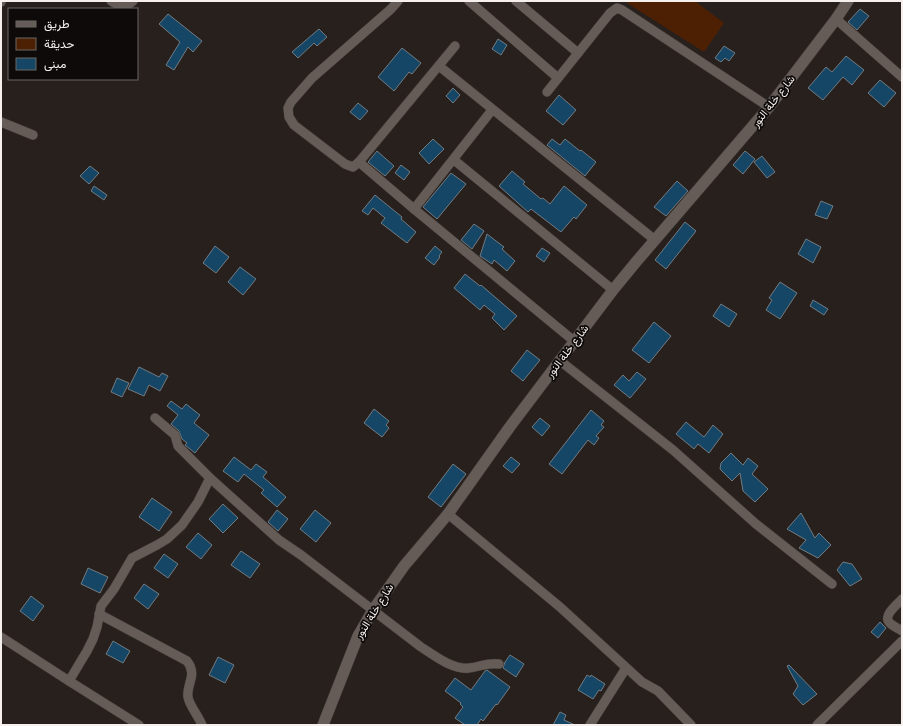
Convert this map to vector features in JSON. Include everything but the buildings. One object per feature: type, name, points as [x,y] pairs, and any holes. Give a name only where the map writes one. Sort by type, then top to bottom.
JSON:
[{"type":"street","points":[[111,1],[121,6],[125,6],[133,1]]},
{"type":"street","points":[[398,1],[391,9],[312,78],[291,102],[288,108],[289,117],[294,125],[345,164],[353,167],[359,162],[455,46]]},
{"type":"street","points":[[469,1],[558,78]]},
{"type":"street","points":[[516,1],[578,53]]},
{"type":"street","name":"شارع خلة النور","points":[[323,725],[358,636],[373,610],[404,566],[448,514],[508,428],[613,290],[769,107],[848,1]]},
{"type":"street","points":[[547,92],[610,12],[617,8],[769,107]]},
{"type":"street","points":[[836,19],[902,77]]},
{"type":"street","points":[[439,66],[655,240]]},
{"type":"street","points":[[414,209],[492,110]]},
{"type":"street","points":[[1,122],[33,135]]},
{"type":"street","points":[[454,160],[613,290]]},
{"type":"street","points":[[359,162],[574,341]]},
{"type":"street","points":[[560,360],[673,450],[756,524],[832,584]]},
{"type":"street","points":[[156,418],[174,435],[178,446],[210,478],[278,540],[301,555],[421,647],[454,666],[468,668],[491,663],[499,664]]},
{"type":"street","points":[[69,681],[93,639],[101,606],[114,589],[132,558],[162,542],[182,525],[198,502],[210,478]]},
{"type":"street","points":[[448,514],[560,607],[642,682],[658,691],[686,723]]},
{"type":"street","points":[[902,599],[888,614],[887,618],[888,622],[902,631]]},
{"type":"street","points":[[100,614],[188,661],[192,666],[188,697],[202,725]]},
{"type":"street","points":[[1,637],[139,725]]},
{"type":"street","points":[[817,725],[902,641]]},
{"type":"street","points":[[590,725],[626,668]]},
{"type":"green space","points":[[629,1],[695,1],[724,23],[704,52],[627,3]]}]
